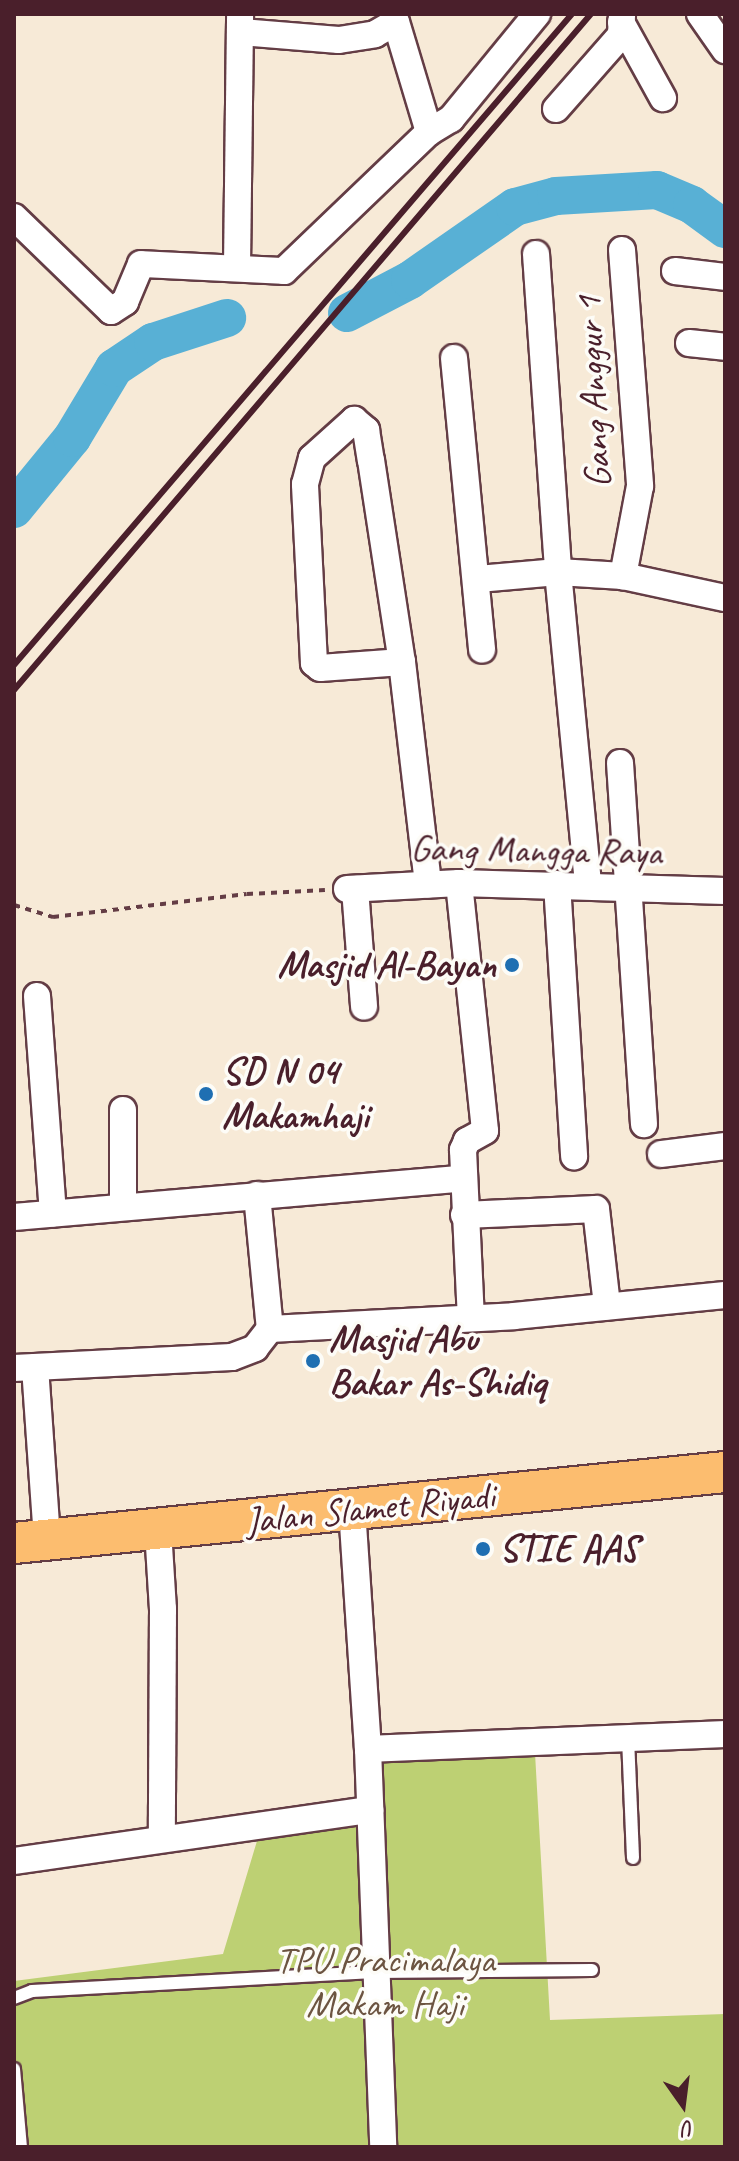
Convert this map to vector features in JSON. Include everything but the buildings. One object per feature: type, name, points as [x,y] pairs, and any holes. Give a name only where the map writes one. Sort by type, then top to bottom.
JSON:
[{"type":"main road","name":"Jalan Slamet Riyadi","points":[[30,1541],[725,1472]]},
{"type":"street","points":[[14,217],[111,311],[125,302],[141,264],[237,267],[276,272],[290,267],[429,132],[451,119],[537,14]]},
{"type":"street","points":[[700,14],[725,50]]},
{"type":"street","points":[[237,267],[240,23],[339,40],[375,34],[395,18],[429,132]]},
{"type":"street","points":[[622,18],[663,98]]},
{"type":"street","points":[[556,109],[621,35],[622,18]]},
{"type":"street","name":"Gang Anggur 1","points":[[622,250],[640,486],[623,576]]},
{"type":"street","points":[[536,254],[558,572],[588,884]]},
{"type":"street","points":[[675,271],[725,277]]},
{"type":"street","points":[[689,343],[725,347]]},
{"type":"street","points":[[454,358],[478,579],[482,650]]},
{"type":"street","points":[[402,662],[320,668],[314,663],[305,484],[312,458],[354,420],[366,430],[402,662],[428,884]]},
{"type":"street","points":[[478,579],[558,572],[623,576],[725,598]]},
{"type":"street","points":[[620,763],[644,1124]]},
{"type":"street","points":[[459,883],[485,1131],[465,1143],[461,1179],[471,1318]]},
{"type":"street","name":"Gang Mangga Raya","points":[[351,889],[459,883],[588,884],[725,891]]},
{"type":"street","points":[[557,884],[574,1156]]},
{"type":"street","points":[[351,889],[364,1007]]},
{"type":"street","points":[[37,996],[53,1213]]},
{"type":"street","points":[[123,1110],[123,1206]]},
{"type":"street","points":[[661,1154],[725,1146]]},
{"type":"street","points":[[14,1217],[461,1179]]},
{"type":"street","points":[[30,1541],[25,1368],[232,1357],[255,1348],[270,1329],[257,1195]]},
{"type":"street","points":[[464,1215],[596,1209],[607,1306]]},
{"type":"street","points":[[270,1329],[471,1318],[725,1295]]},
{"type":"street","points":[[352,1509],[368,1749],[373,1972],[383,2147]]},
{"type":"street","points":[[158,1530],[163,1623],[162,1837]]},
{"type":"street","points":[[368,1749],[725,1734]]},
{"type":"street","points":[[14,1861],[162,1837],[370,1810]]},
{"type":"lane","points":[[628,1738],[633,1858]]},
{"type":"lane","points":[[14,1998],[32,1991],[373,1972],[592,1970]]},
{"type":"lane","points":[[14,2069],[21,2147]]},
{"type":"path","points":[[14,905],[53,917],[247,894],[351,889]]},
{"type":"green space","name":"TPU Pracimalaya Makam Haji","points":[[535,1753],[550,2020],[725,2014],[725,2147],[14,2147],[14,1981],[223,1954],[257,1841],[363,1818],[358,1754]]},
{"type":"waterway","points":[[347,313],[410,280],[515,207],[556,196],[657,190],[692,205],[725,229]]},
{"type":"waterway","points":[[14,509],[72,438],[114,368],[153,342],[227,318]]},
{"type":"railway","points":[[14,665],[572,14]]},
{"type":"railway","points":[[14,690],[591,14]]},
{"type":"place","name":"Masjid Al-Bayan","points":[[512,965]]},
{"type":"place","name":"SD N 04 Makamhaji","points":[[206,1094]]},
{"type":"place","name":"Masjid Abu Bakar As-Shidiq","points":[[313,1361]]},
{"type":"place","name":"STIE AAS","points":[[483,1549]]}]
